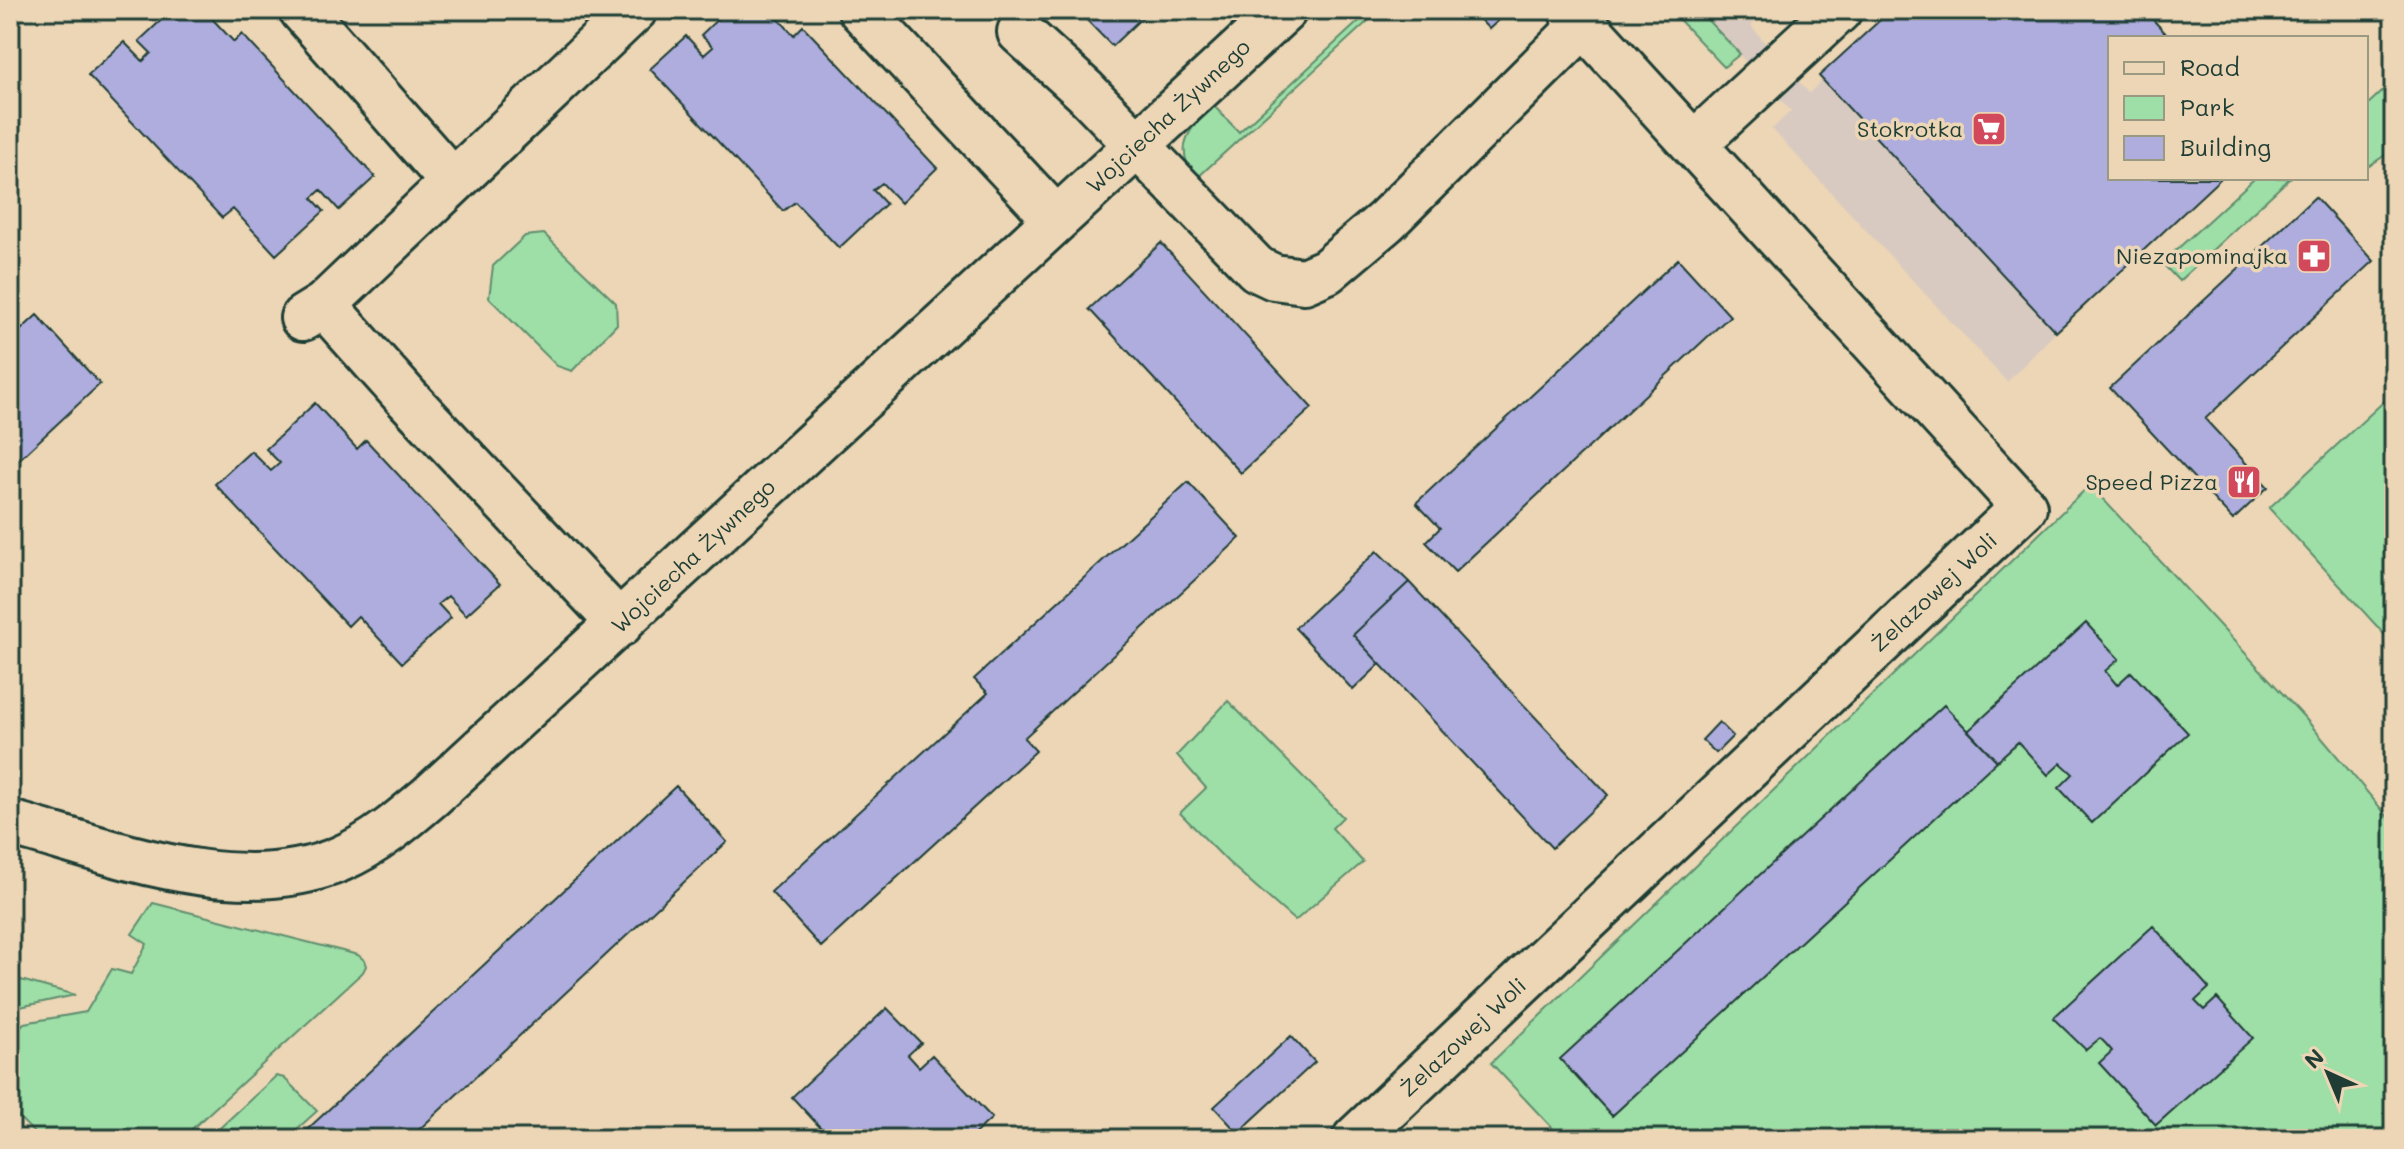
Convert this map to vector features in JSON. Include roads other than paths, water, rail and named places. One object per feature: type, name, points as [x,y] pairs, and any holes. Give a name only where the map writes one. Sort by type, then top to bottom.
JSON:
[{"type":"street","points":[[302,10],[453,182]]},
{"type":"street","points":[[620,624],[406,397],[313,311],[634,10]]},
{"type":"street","points":[[861,10],[1056,219]]},
{"type":"street","name":"Wojciecha Żywnego","points":[[10,823],[157,864],[241,877],[269,877],[339,860],[368,845],[431,796],[620,624],[1284,10]]},
{"type":"street","points":[[1694,144],[1839,10]]},
{"type":"street","points":[[1020,32],[1085,91],[1257,269],[1274,277],[1304,281],[1327,271],[1386,221],[1578,17]]},
{"type":"street","name":"Żelazowej Woli","points":[[1355,1139],[2024,507],[1578,17]]},
{"type":"place","name":"Stokrotka","points":[[1989,129]]},
{"type":"place","name":"Niezapominajka","points":[[2314,256]]},
{"type":"place","name":"Speed Pizza","points":[[2244,482]]}]
